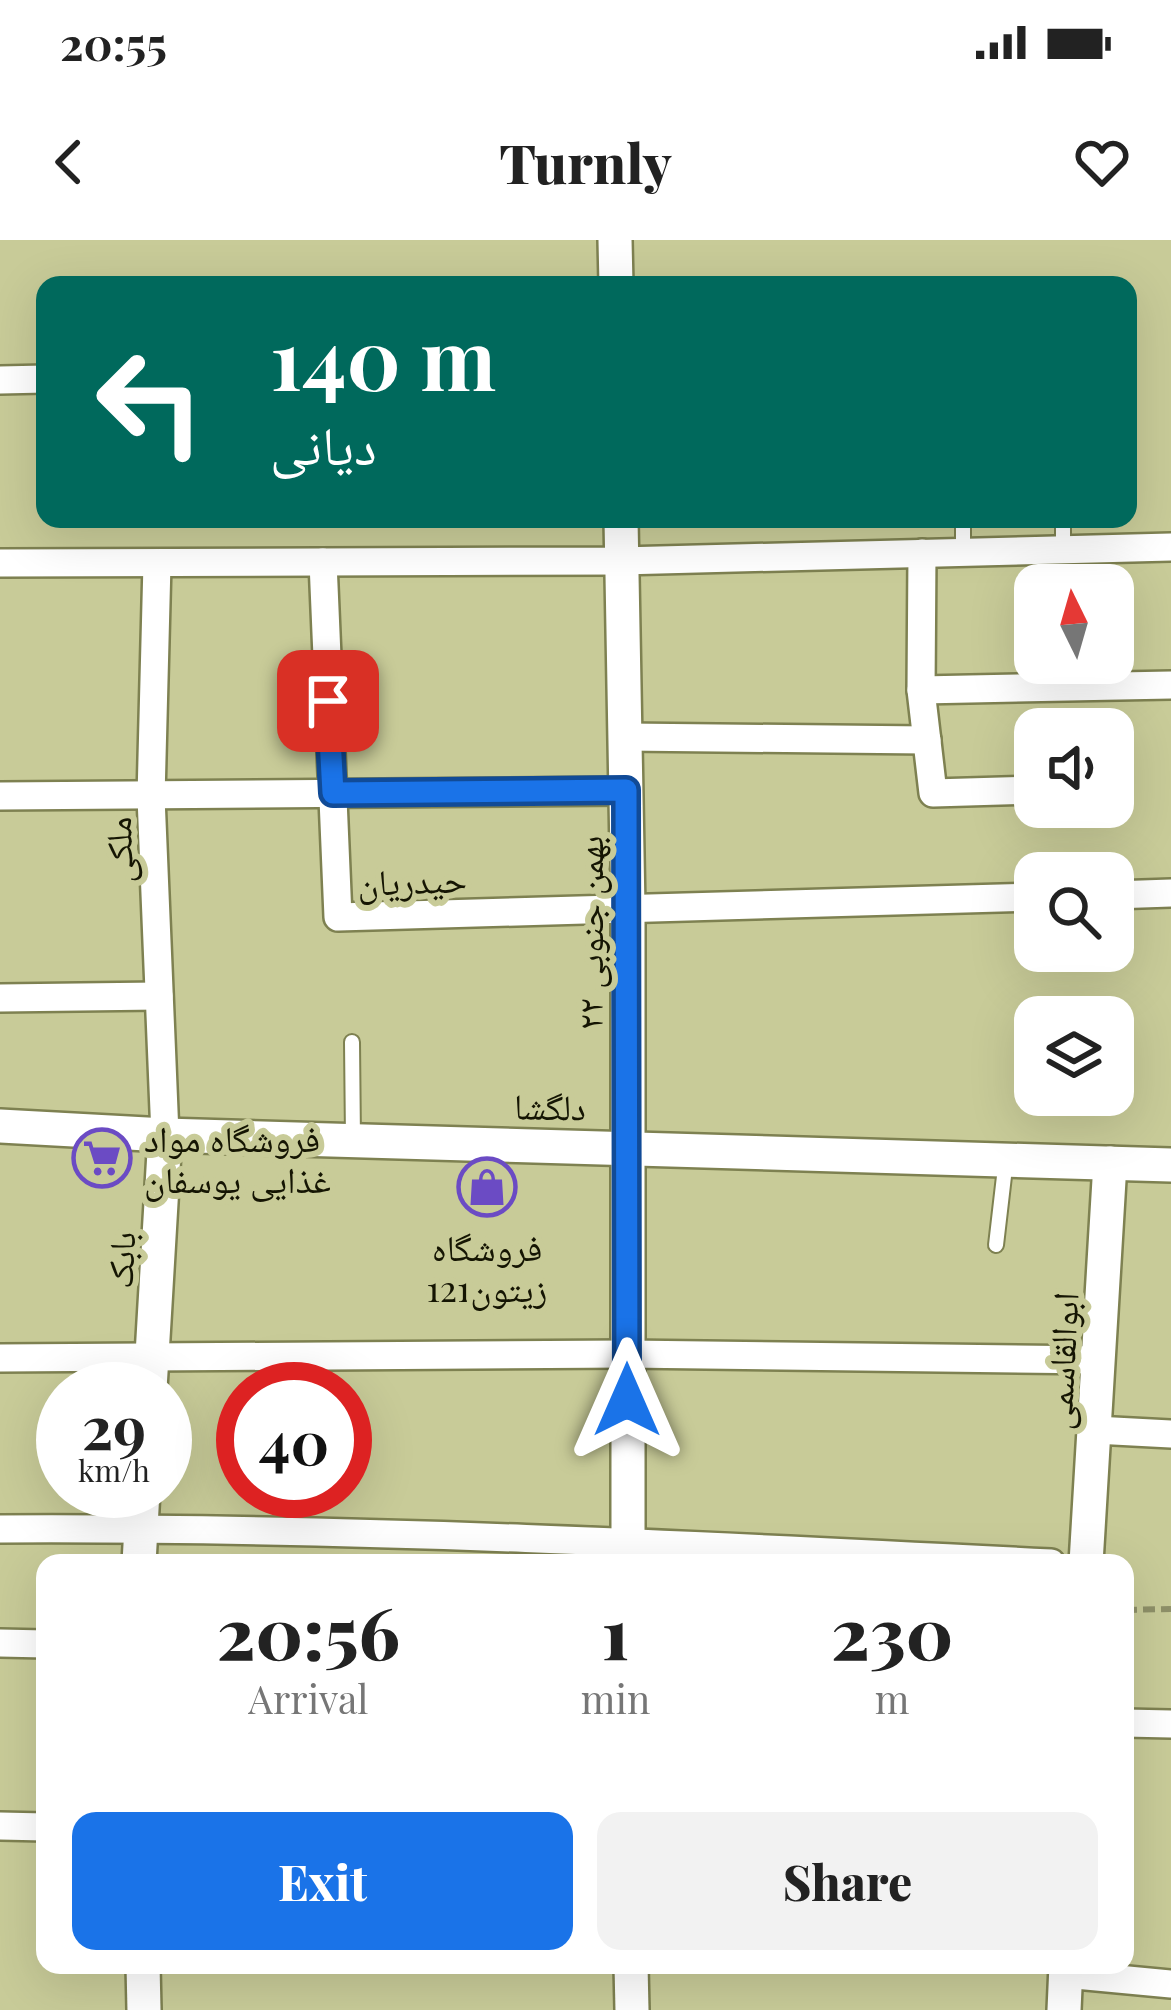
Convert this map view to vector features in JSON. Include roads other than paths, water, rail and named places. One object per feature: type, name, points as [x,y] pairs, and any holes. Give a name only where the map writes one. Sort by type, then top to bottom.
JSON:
[{"type":"street","points":[[615,240],[616,276]]},
{"type":"street","points":[[0,380],[36,379]]},
{"type":"street","name":"۲۲ بهمن جنوبی","points":[[620,528],[628,909],[628,1552]]},
{"type":"street","points":[[0,563],[621,561],[1171,547]]},
{"type":"street","points":[[922,553],[921,690],[933,793],[1014,791]]},
{"type":"street","name":"ملکی","points":[[157,562],[151,796],[165,1135]]},
{"type":"street","name":"حیدریان","points":[[322,562],[338,917],[628,909]]},
{"type":"street","points":[[921,690],[1171,685]]},
{"type":"street","points":[[625,737],[927,740]]},
{"type":"street","points":[[0,796],[626,790]]},
{"type":"street","points":[[1134,894],[1171,893]]},
{"type":"street","points":[[628,909],[1014,898]]},
{"type":"street","points":[[0,998],[159,996]]},
{"type":"street","name":"دلگشا","points":[[0,1126],[1171,1165]]},
{"type":"street","name":"بابک","points":[[152,1362],[165,1135]]},
{"type":"street","name":"ابوالقاسمی","points":[[1087,1554],[1110,1163]]},
{"type":"street","points":[[0,1358],[627,1354],[1099,1360]]},
{"type":"street","points":[[1095,1430],[1171,1434]]},
{"type":"street","points":[[140,1554],[142,1518]]},
{"type":"street","points":[[0,1529],[141,1528],[705,1554]]},
{"type":"street","points":[[0,1642],[36,1644]]},
{"type":"street","points":[[1134,1723],[1171,1724]]},
{"type":"street","points":[[0,1826],[36,1826]]},
{"type":"street","points":[[143,1974],[144,2010]]},
{"type":"street","points":[[631,1974],[632,2010]]},
{"type":"street","points":[[1064,2010],[1066,1974]]},
{"type":"street","points":[[1096,1974],[1171,1984]]},
{"type":"lane","points":[[963,528],[963,552]]},
{"type":"lane","points":[[1063,528],[1063,549]]},
{"type":"lane","points":[[352,1042],[353,1139]]},
{"type":"lane","points":[[997,1245],[1006,1160]]},
{"type":"place","name":"فروشگاه مواد غذایی یوسفان","points":[[102,1158]]},
{"type":"place","name":"فروشگاه زیتون121","points":[[487,1187]]}]
